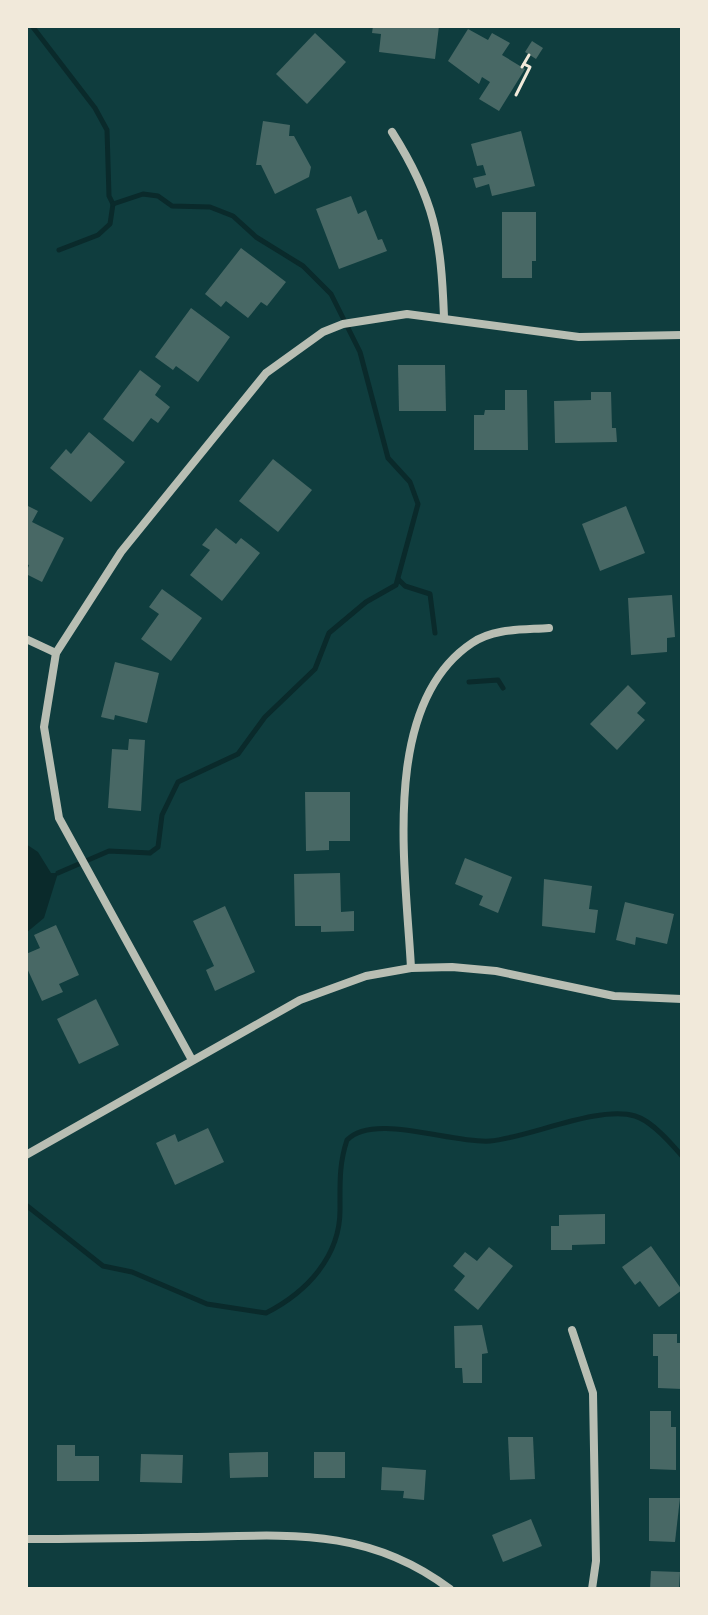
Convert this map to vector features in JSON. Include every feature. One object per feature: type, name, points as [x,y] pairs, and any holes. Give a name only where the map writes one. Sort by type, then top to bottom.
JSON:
[{"type":"street","points":[[392,132],[421,179],[431,205],[441,253],[444,317]]},
{"type":"street","points":[[192,1060],[59,818],[44,727],[56,653],[121,552],[266,373],[323,332],[343,324],[407,314],[579,337],[682,335]]},
{"type":"street","points":[[411,968],[406,855],[407,759],[424,696],[449,662],[473,642],[499,631],[549,628]]},
{"type":"street","points":[[26,639],[56,653]]},
{"type":"street","points":[[26,1155],[321,991],[366,976],[411,968],[496,971],[584,991],[682,999]]},
{"type":"street","points":[[572,1330],[593,1393],[596,1561],[592,1589]]},
{"type":"street","points":[[26,1539],[310,1534],[361,1544],[401,1558],[450,1589]]},
{"type":"path","points":[[516,95],[530,67],[523,65],[529,55]]},
{"type":"water","points":[[26,844],[38,852],[51,873],[58,873],[44,918],[26,933]]},
{"type":"building","points":[[373,26],[439,26],[435,59],[379,52],[381,34],[372,33]]},
{"type":"building","points":[[468,29],[488,40],[492,33],[510,43],[502,55],[525,69],[499,111],[479,99],[490,82],[482,77],[479,84],[448,61]]},
{"type":"building","points":[[315,33],[346,62],[307,104],[276,74]]},
{"type":"building","points":[[532,41],[543,48],[536,59],[525,52]]},
{"type":"building","points":[[263,121],[290,125],[289,136],[294,136],[311,167],[309,177],[275,194],[261,165],[256,165]]},
{"type":"building","points":[[521,131],[535,186],[492,196],[489,184],[476,188],[473,178],[486,175],[483,165],[477,166],[471,144]]},
{"type":"building","points":[[351,196],[358,214],[366,210],[378,240],[382,239],[387,251],[339,269],[316,209]]},
{"type":"building","points":[[502,212],[536,212],[536,261],[532,261],[532,278],[502,278]]},
{"type":"building","points":[[241,248],[286,282],[267,306],[261,302],[248,318],[226,301],[221,307],[205,294]]},
{"type":"building","points":[[191,308],[230,337],[198,382],[176,366],[173,370],[155,357]]},
{"type":"building","points":[[398,365],[445,365],[446,411],[399,411]]},
{"type":"building","points":[[140,370],[161,386],[155,395],[170,407],[158,423],[151,418],[133,442],[103,419]]},
{"type":"building","points":[[505,390],[527,390],[528,450],[474,450],[474,415],[484,415],[485,410],[505,410]]},
{"type":"building","points":[[591,392],[611,392],[612,428],[616,428],[617,442],[555,443],[554,401],[591,400]]},
{"type":"building","points":[[89,432],[125,462],[91,502],[50,468],[66,449],[71,454]]},
{"type":"building","points":[[273,459],[312,490],[278,532],[239,501]]},
{"type":"building","points":[[26,505],[38,511],[32,522],[64,538],[42,582],[26,574],[29,565],[26,564]]},
{"type":"building","points":[[626,506],[645,553],[600,571],[582,524]]},
{"type":"building","points":[[216,528],[236,544],[241,538],[260,553],[222,601],[190,575],[210,550],[202,545]]},
{"type":"building","points":[[162,589],[202,618],[171,661],[141,639],[159,614],[149,607]]},
{"type":"building","points":[[672,595],[675,637],[667,638],[667,652],[631,655],[628,598]]},
{"type":"building","points":[[115,662],[159,673],[147,723],[115,715],[114,720],[101,717]]},
{"type":"building","points":[[628,685],[646,703],[637,713],[645,720],[617,750],[590,724]]},
{"type":"building","points":[[129,739],[145,740],[141,811],[108,808],[112,749],[128,750]]},
{"type":"building","points":[[305,792],[350,792],[350,841],[329,841],[329,850],[306,851]]},
{"type":"building","points":[[465,858],[512,877],[498,913],[479,905],[483,896],[455,884]]},
{"type":"building","points":[[340,873],[341,912],[354,911],[354,931],[321,932],[321,926],[295,926],[294,874]]},
{"type":"building","points":[[544,879],[592,886],[589,909],[598,910],[595,933],[542,926]]},
{"type":"building","points":[[625,902],[674,914],[667,944],[636,937],[635,945],[616,940]]},
{"type":"building","points":[[225,906],[255,972],[215,991],[206,970],[214,966],[193,921]]},
{"type":"building","points":[[56,925],[79,975],[59,984],[63,992],[42,1001],[26,966],[26,954],[40,948],[34,935]]},
{"type":"building","points":[[96,999],[119,1045],[79,1064],[57,1019]]},
{"type":"building","points":[[208,1128],[224,1162],[175,1185],[156,1143],[175,1134],[178,1142]]},
{"type":"building","points":[[605,1214],[605,1244],[572,1245],[572,1250],[551,1250],[551,1226],[559,1226],[559,1215]]},
{"type":"building","points":[[651,1246],[682,1290],[659,1307],[640,1281],[635,1285],[622,1267]]},
{"type":"building","points":[[489,1247],[513,1266],[478,1310],[454,1290],[465,1276],[453,1266],[465,1252],[477,1261]]},
{"type":"building","points":[[482,1325],[488,1353],[482,1354],[482,1383],[463,1383],[462,1368],[455,1368],[454,1326]]},
{"type":"building","points":[[653,1334],[677,1334],[677,1343],[682,1343],[682,1389],[658,1388],[658,1356],[653,1356]]},
{"type":"building","points":[[650,1411],[671,1411],[671,1427],[676,1427],[676,1470],[650,1469]]},
{"type":"building","points":[[508,1437],[533,1437],[535,1479],[510,1480]]},
{"type":"building","points":[[57,1445],[75,1445],[75,1456],[99,1456],[99,1481],[57,1481]]},
{"type":"building","points":[[268,1452],[268,1477],[230,1478],[229,1453]]},
{"type":"building","points":[[314,1452],[345,1452],[345,1478],[314,1478]]},
{"type":"building","points":[[141,1454],[183,1455],[182,1483],[140,1482]]},
{"type":"building","points":[[382,1467],[426,1470],[424,1500],[403,1498],[404,1491],[381,1490]]},
{"type":"building","points":[[649,1498],[680,1498],[675,1542],[649,1541]]},
{"type":"building","points":[[531,1519],[542,1546],[503,1562],[492,1535]]},
{"type":"building","points":[[651,1571],[680,1572],[679,1589],[650,1589]]},
{"type":"waterway","points":[[32,26],[95,108],[107,130],[109,196],[113,204],[110,224],[98,235],[59,250]]},
{"type":"waterway","points":[[58,873],[109,851],[150,853],[158,847],[162,815],[178,782],[238,754],[265,717],[315,669],[329,633],[366,602],[396,585],[418,504],[410,482],[388,458],[360,352],[331,294],[303,266],[256,237],[233,216],[210,207],[172,206],[158,196],[143,194],[113,204]]},
{"type":"waterway","points":[[399,580],[405,586],[430,594],[435,633]]},
{"type":"waterway","points":[[469,682],[498,680],[503,688]]},
{"type":"waterway","points":[[26,1205],[103,1266],[132,1272],[207,1304],[266,1313],[308,1283],[328,1257],[339,1225],[344,1149],[347,1140],[359,1132],[394,1129],[490,1141],[583,1118],[620,1114],[635,1116],[648,1123],[682,1156]]}]
